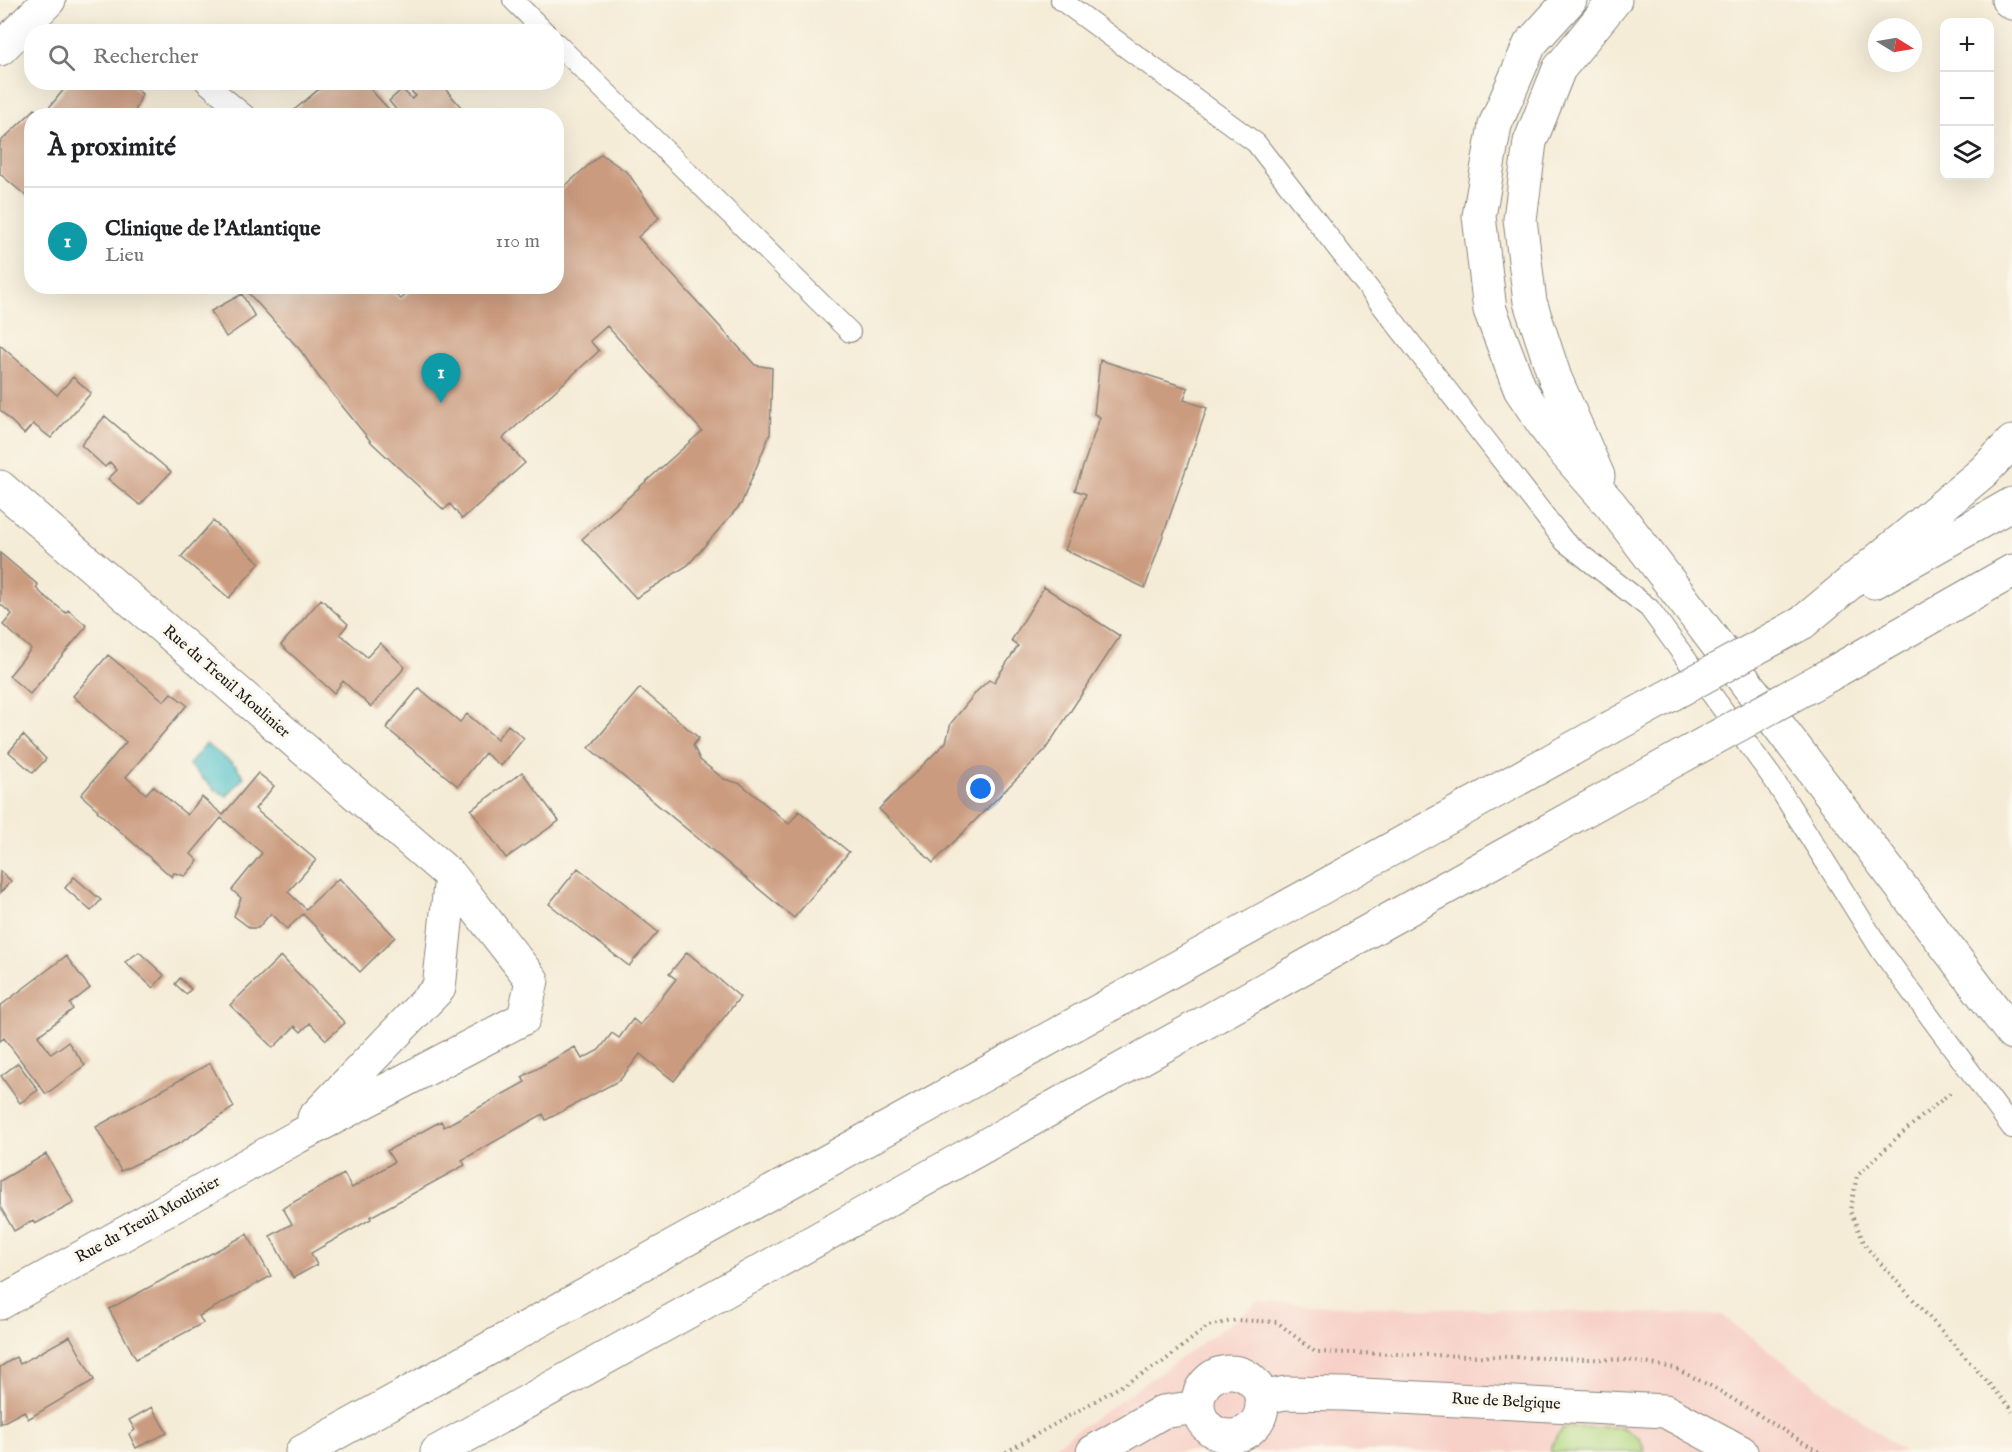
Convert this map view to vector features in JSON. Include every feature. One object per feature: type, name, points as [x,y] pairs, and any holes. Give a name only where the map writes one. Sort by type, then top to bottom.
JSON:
[{"type":"main road","points":[[25,24],[49,0]]},
{"type":"main road","points":[[1570,0],[1530,44],[1495,125],[1479,216],[1490,310],[1520,389],[1554,440],[1611,505],[2012,1034]]},
{"type":"main road","points":[[1611,505],[1555,378],[1530,302],[1520,219],[1530,142],[1559,69],[1615,0]]},
{"type":"main road","points":[[2008,0],[2012,3]]},
{"type":"main road","points":[[0,49],[24,25]]},
{"type":"main road","points":[[1802,623],[1983,472],[2012,442]]},
{"type":"main road","name":"Rue du Treuil Moulinier","points":[[0,487],[451,876],[532,980],[524,1018],[297,1137],[0,1303]]},
{"type":"main road","points":[[302,1452],[1802,623],[2012,504]]},
{"type":"main road","points":[[437,1452],[2012,571]]},
{"type":"main road","points":[[1960,600],[2012,580]]},
{"type":"main road","name":"Rue du Treuil Moulinier","points":[[297,1137],[439,987],[451,876]]},
{"type":"main road","points":[[1225,1372],[1236,1372],[1247,1376],[1255,1384],[1262,1398],[1261,1415],[1256,1424],[1239,1436],[1219,1435],[1210,1430],[1198,1413],[1198,1407],[1200,1392],[1205,1382],[1225,1372]]},
{"type":"main road","name":"Rue de Belgique","points":[[1262,1398],[1285,1393],[1344,1394],[1665,1411],[1741,1452]]},
{"type":"main road","points":[[1093,1452],[1162,1412],[1198,1407]]},
{"type":"lane","points":[[513,0],[537,24]]},
{"type":"lane","points":[[1061,0],[1256,143],[1565,542],[1649,608],[1774,780],[1882,952],[1971,1076],[2012,1128]]},
{"type":"lane","points":[[564,51],[850,332]]},
{"type":"lane","points":[[215,90],[236,108]]},
{"type":"path","points":[[1971,1076],[1901,1134],[1857,1176],[1850,1211],[1866,1247],[2010,1407],[2012,1412]]},
{"type":"shaded area","points":[[1258,1304],[1722,1315],[1904,1452],[1046,1452]]},
{"type":"green space","points":[[1621,1427],[1640,1439],[1645,1452],[1551,1452],[1551,1446],[1562,1428]]},
{"type":"water","points":[[206,744],[236,766],[244,777],[227,796],[215,790],[189,765]]},
{"type":"building","points":[[63,90],[138,90],[142,94],[136,108],[49,108]]},
{"type":"building","points":[[318,90],[371,90],[388,108],[297,108]]},
{"type":"building","points":[[401,90],[412,99],[416,96],[412,90],[446,90],[462,108],[395,108],[389,101]]},
{"type":"building","points":[[24,119],[24,194],[0,174],[0,142]]},
{"type":"building","points":[[601,154],[628,173],[659,218],[638,237],[755,365],[772,368],[770,434],[741,504],[688,565],[636,598],[582,539],[702,431],[607,326],[590,341],[599,351],[503,438],[525,463],[462,519],[450,504],[444,510],[372,443],[318,376],[301,351],[249,294],[394,294],[401,299],[406,294],[564,294],[564,187]]},
{"type":"building","points":[[242,294],[255,317],[226,337],[211,311]]},
{"type":"building","points":[[0,345],[57,395],[73,377],[91,393],[51,438],[33,424],[24,434],[0,410]]},
{"type":"building","points":[[1100,360],[1188,388],[1184,400],[1207,408],[1145,588],[1065,550],[1086,494],[1075,490],[1100,417],[1094,414]]},
{"type":"building","points":[[105,416],[171,472],[140,505],[108,479],[117,470],[110,462],[105,467],[81,445]]},
{"type":"building","points":[[213,521],[260,563],[229,598],[181,557]]},
{"type":"building","points":[[0,553],[38,585],[36,588],[42,594],[66,613],[68,610],[87,626],[30,694],[9,676],[31,649],[3,625],[12,614],[0,604]]},
{"type":"building","points":[[1044,587],[1120,636],[1045,750],[933,863],[879,809],[946,742],[951,723],[977,691],[989,680],[994,682],[1018,646],[1011,641]]},
{"type":"building","points":[[321,599],[348,624],[340,634],[367,657],[380,643],[405,667],[371,707],[343,681],[334,693],[281,645]]},
{"type":"building","points":[[108,655],[164,701],[171,693],[187,705],[126,777],[146,794],[153,786],[187,815],[202,797],[223,815],[258,773],[274,786],[255,809],[316,860],[288,892],[306,909],[339,878],[395,937],[360,972],[303,914],[287,929],[271,913],[258,928],[250,928],[234,916],[241,898],[232,890],[262,853],[221,818],[191,854],[198,861],[185,876],[174,873],[172,877],[81,795],[126,742],[73,696]]},
{"type":"building","points":[[419,688],[460,722],[467,714],[497,739],[508,725],[524,738],[501,766],[485,753],[458,786],[386,728]]},
{"type":"building","points":[[640,688],[699,738],[693,745],[700,760],[724,779],[741,784],[789,824],[799,811],[849,852],[794,918],[589,748]]},
{"type":"building","points":[[23,735],[46,759],[33,773],[9,752]]},
{"type":"building","points":[[522,772],[559,821],[506,858],[471,810]]},
{"type":"building","points":[[578,868],[658,932],[629,966],[549,904]]},
{"type":"building","points":[[0,871],[11,881],[0,893]]},
{"type":"building","points":[[74,877],[101,900],[91,911],[65,888]]},
{"type":"building","points":[[139,952],[164,975],[153,988],[125,962]]},
{"type":"building","points":[[687,952],[740,997],[674,1081],[640,1054],[620,1080],[546,1120],[543,1114],[462,1160],[465,1165],[370,1217],[371,1219],[311,1253],[317,1265],[293,1278],[270,1236],[292,1224],[283,1208],[344,1174],[352,1188],[394,1162],[387,1151],[441,1121],[444,1127],[525,1082],[522,1077],[575,1047],[582,1059],[599,1050],[612,1033],[619,1038],[633,1019],[640,1025],[676,979],[669,974]]},
{"type":"building","points":[[66,956],[90,988],[70,1004],[73,1009],[38,1036],[51,1054],[68,1042],[85,1065],[46,1094],[4,1038],[0,1041],[0,1006]]},
{"type":"building","points":[[281,956],[345,1023],[326,1040],[310,1023],[301,1032],[295,1026],[273,1048],[230,1005]]},
{"type":"building","points":[[180,978],[191,989],[186,994],[175,984]]},
{"type":"building","points":[[18,1063],[38,1090],[20,1103],[1,1076]]},
{"type":"building","points":[[210,1063],[234,1107],[180,1143],[121,1171],[96,1127]]},
{"type":"building","points":[[46,1154],[74,1203],[35,1224],[33,1220],[14,1231],[0,1206],[0,1181]]},
{"type":"building","points":[[247,1234],[271,1276],[199,1316],[203,1323],[136,1359],[109,1309]]},
{"type":"building","points":[[70,1336],[94,1380],[28,1419],[24,1411],[0,1424],[0,1367],[16,1357],[20,1364]]},
{"type":"building","points":[[152,1407],[167,1433],[136,1448],[129,1434],[135,1430],[129,1420]]},
{"type":"place","name":"Clinique de l'Atlantique","points":[[441,403]]}]
